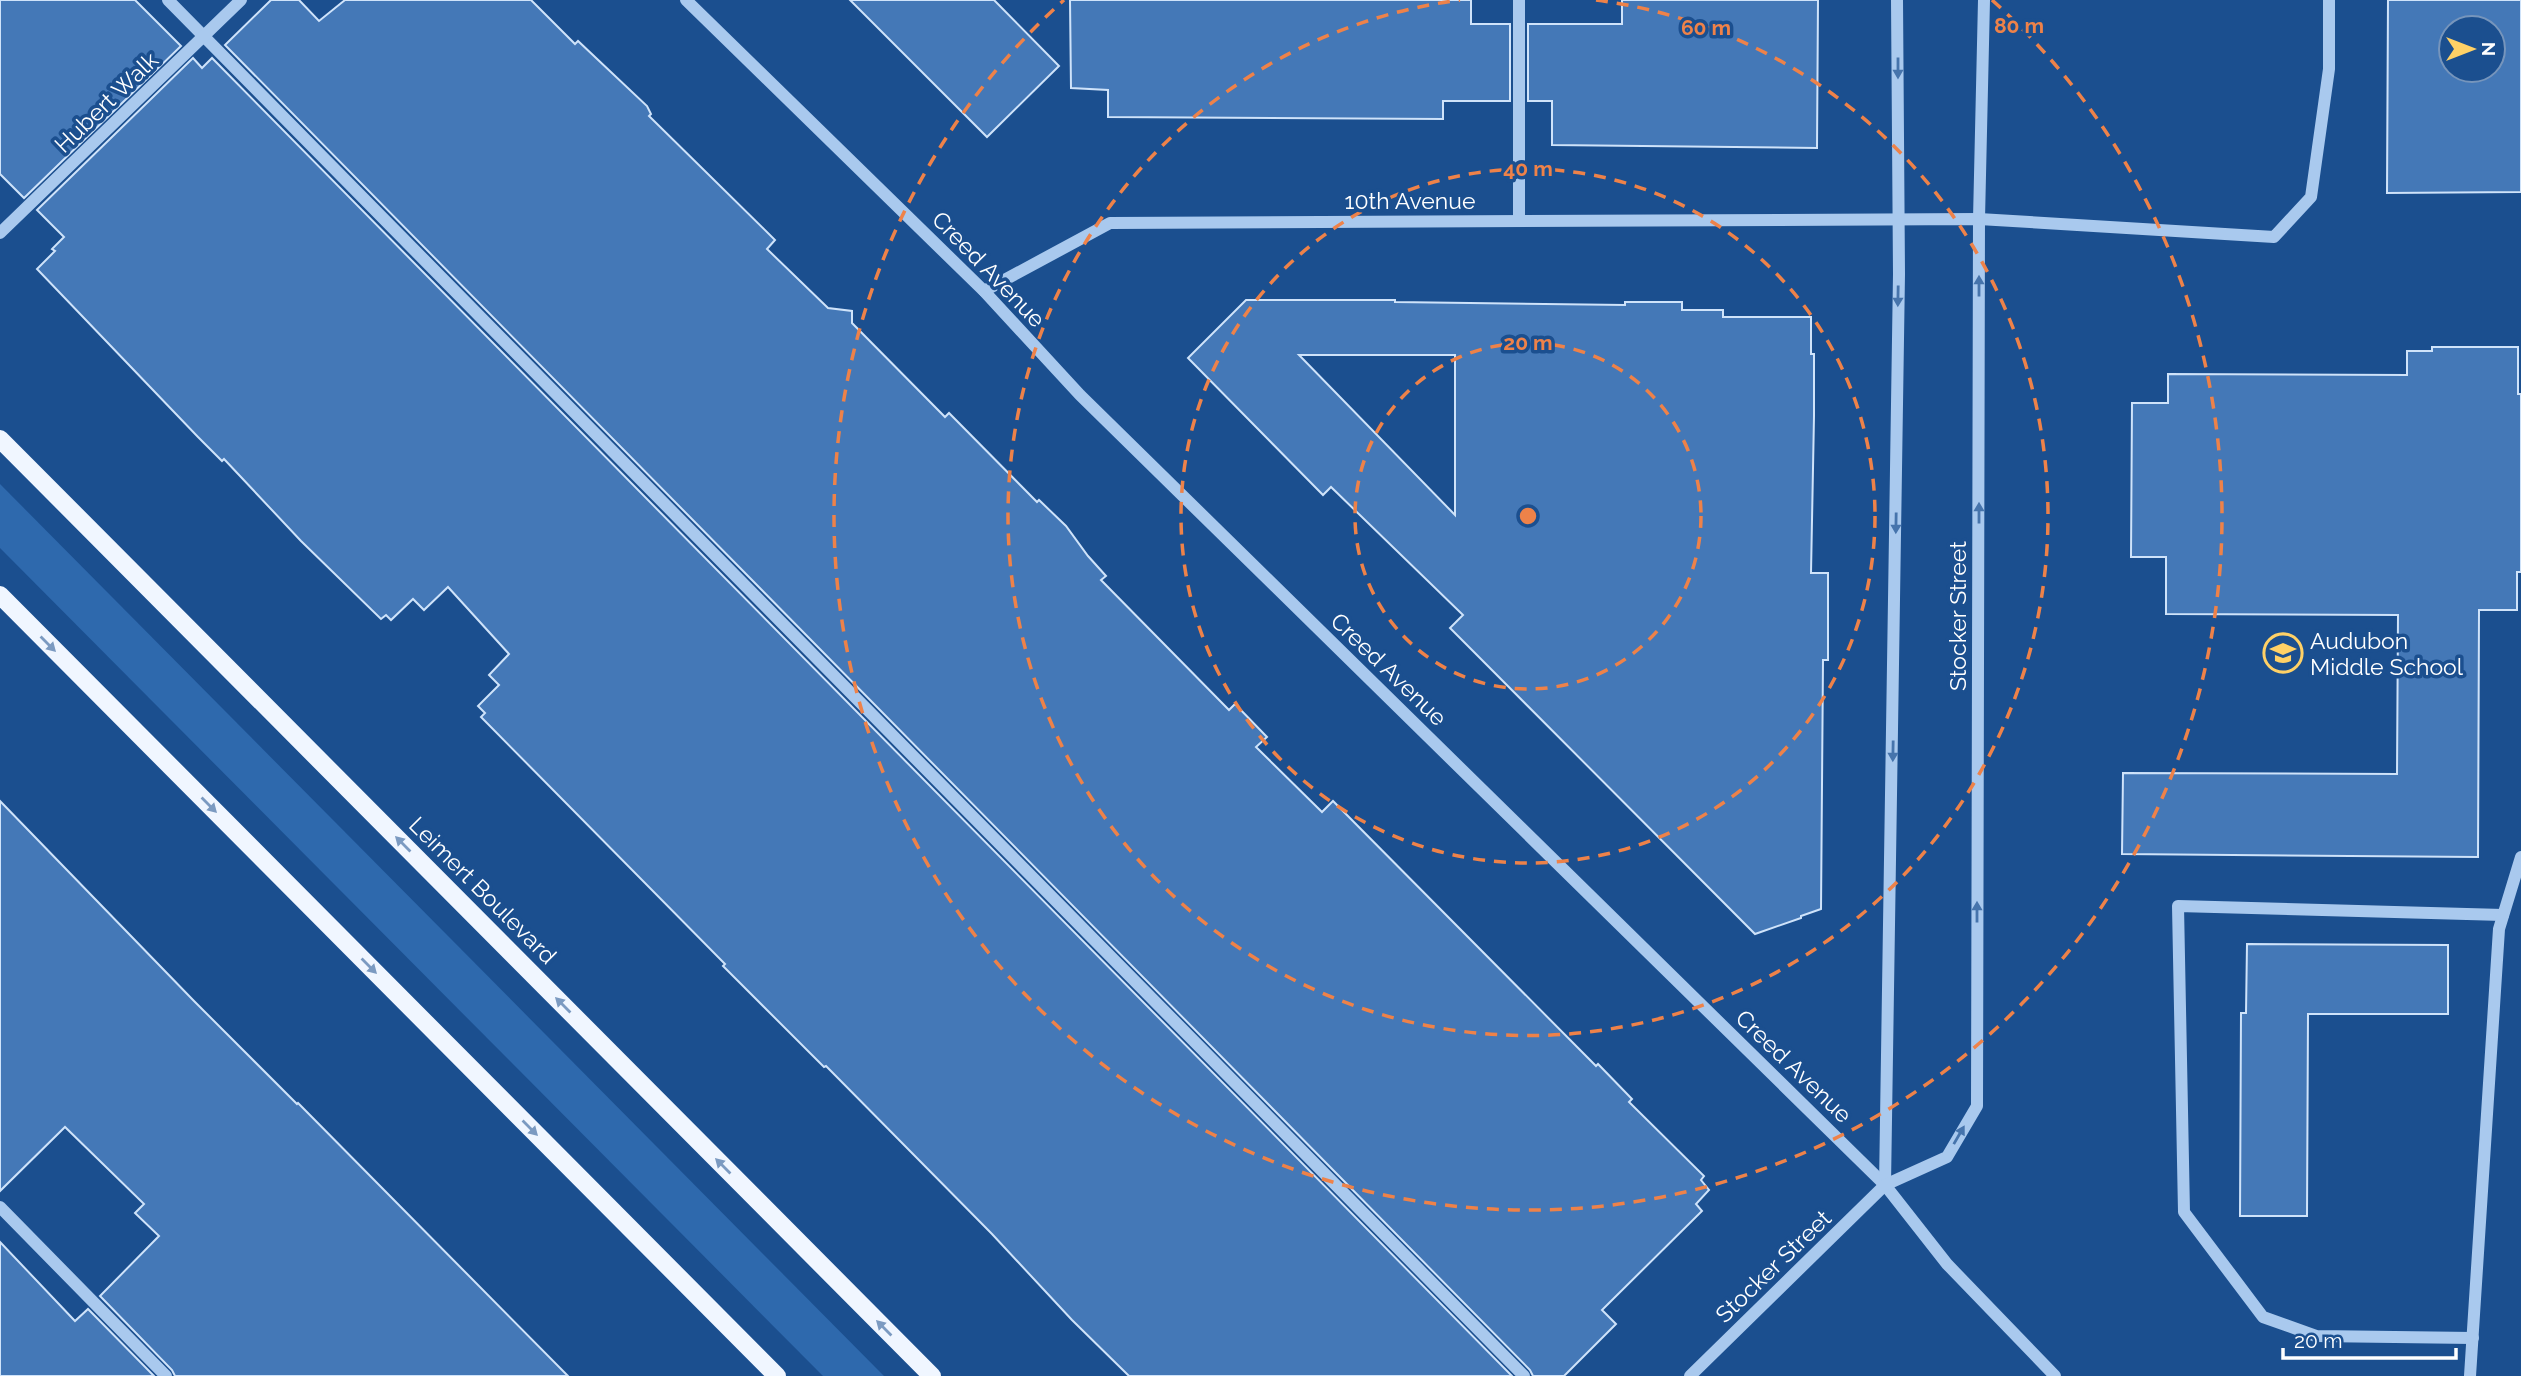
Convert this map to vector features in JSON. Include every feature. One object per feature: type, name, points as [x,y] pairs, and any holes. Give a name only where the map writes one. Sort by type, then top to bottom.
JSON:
[{"type":"main road","name":"Leimert Boulevard","points":[[0,439],[932,1376]]},
{"type":"main road","points":[[0,596],[777,1376]]},
{"type":"street","points":[[168,0],[1524,1376]]},
{"type":"street","name":"Hubert Walk","points":[[0,233],[242,0]]},
{"type":"street","name":"Creed Avenue","points":[[686,0],[984,291],[1090,405],[1885,1185],[1947,1264],[2055,1376]]},
{"type":"street","points":[[1518,0],[1519,220]]},
{"type":"street","points":[[1885,1185],[1899,219],[1897,0]]},
{"type":"street","name":"Stocker Street","points":[[1690,1376],[1885,1185],[1947,1157],[1977,1106],[1979,219],[1984,0]]},
{"type":"street","name":"10th Avenue","points":[[984,291],[1110,223],[1979,219],[2274,237],[2311,197],[2329,68],[2329,0]]},
{"type":"street","points":[[2470,1376],[2498,941],[2521,857]]},
{"type":"street","points":[[2473,1338],[2316,1336],[2263,1317],[2184,1212],[2178,906],[2503,915]]},
{"type":"street","points":[[0,1207],[166,1376]]},
{"type":"shaded area","points":[[0,484],[884,1376],[823,1376],[0,548]]},
{"type":"building","points":[[0,0],[135,0],[181,46],[24,198],[0,174]]},
{"type":"building","points":[[271,0],[299,0],[319,21],[345,0],[531,0],[575,44],[578,41],[647,106],[651,114],[649,116],[775,240],[767,249],[828,308],[852,311],[852,323],[945,417],[949,413],[1037,502],[1039,500],[1066,526],[1106,576],[1101,580],[1229,710],[1235,704],[1267,737],[1256,747],[1322,812],[1333,801],[1632,1099],[1629,1102],[1704,1176],[1701,1180],[1709,1190],[1696,1204],[1702,1211],[1602,1310],[1616,1324],[1564,1376],[1533,1376],[225,45]]},
{"type":"building","points":[[850,0],[994,0],[1059,66],[987,137]]},
{"type":"building","points":[[1070,0],[1471,0],[1471,24],[1510,24],[1510,101],[1443,101],[1443,119],[1108,117],[1108,90],[1071,88]]},
{"type":"building","points":[[1622,0],[1818,0],[1817,148],[1552,145],[1552,101],[1528,101],[1528,24],[1622,24]]},
{"type":"building","points":[[2388,0],[2521,0],[2521,192],[2387,193]]},
{"type":"building","points":[[193,58],[202,68],[212,58],[1512,1376],[1129,1376],[1072,1320],[992,1234],[723,966],[725,964],[481,717],[485,713],[478,706],[499,685],[489,675],[509,654],[448,587],[424,610],[413,599],[391,620],[386,615],[381,619],[301,541],[224,459],[222,461],[198,437],[37,269],[55,251],[52,249],[64,237],[37,210]]},
{"type":"building","points":[[1246,300],[1625,305],[1625,302],[1682,302],[1682,310],[1723,310],[1723,317],[1811,317],[1814,416],[1811,573],[1828,573],[1828,660],[1823,660],[1821,909],[1755,934],[1450,628],[1463,615],[1331,487],[1323,495],[1188,358]],"holes":[[[1299,355],[1455,355],[1455,515]]]},
{"type":"building","points":[[2432,347],[2518,347],[2518,394],[2521,394],[2521,572],[2517,572],[2517,610],[2479,610],[2478,857],[2122,854],[2123,773],[2397,774],[2398,615],[2166,614],[2166,557],[2131,557],[2132,403],[2168,403],[2168,374],[2407,375],[2407,351],[2432,351]]},
{"type":"building","points":[[0,801],[194,1001],[568,1376],[175,1376],[100,1296],[159,1236],[135,1213],[144,1204],[65,1127],[0,1191]]},
{"type":"building","points":[[2247,944],[2448,945],[2448,1014],[2308,1014],[2307,1216],[2240,1216],[2241,1013],[2246,1013]]},
{"type":"building","points":[[0,1242],[75,1321],[88,1309],[154,1376],[0,1376]]},
{"type":"place","name":"Audubon Middle School","points":[[2283,653]]}]
